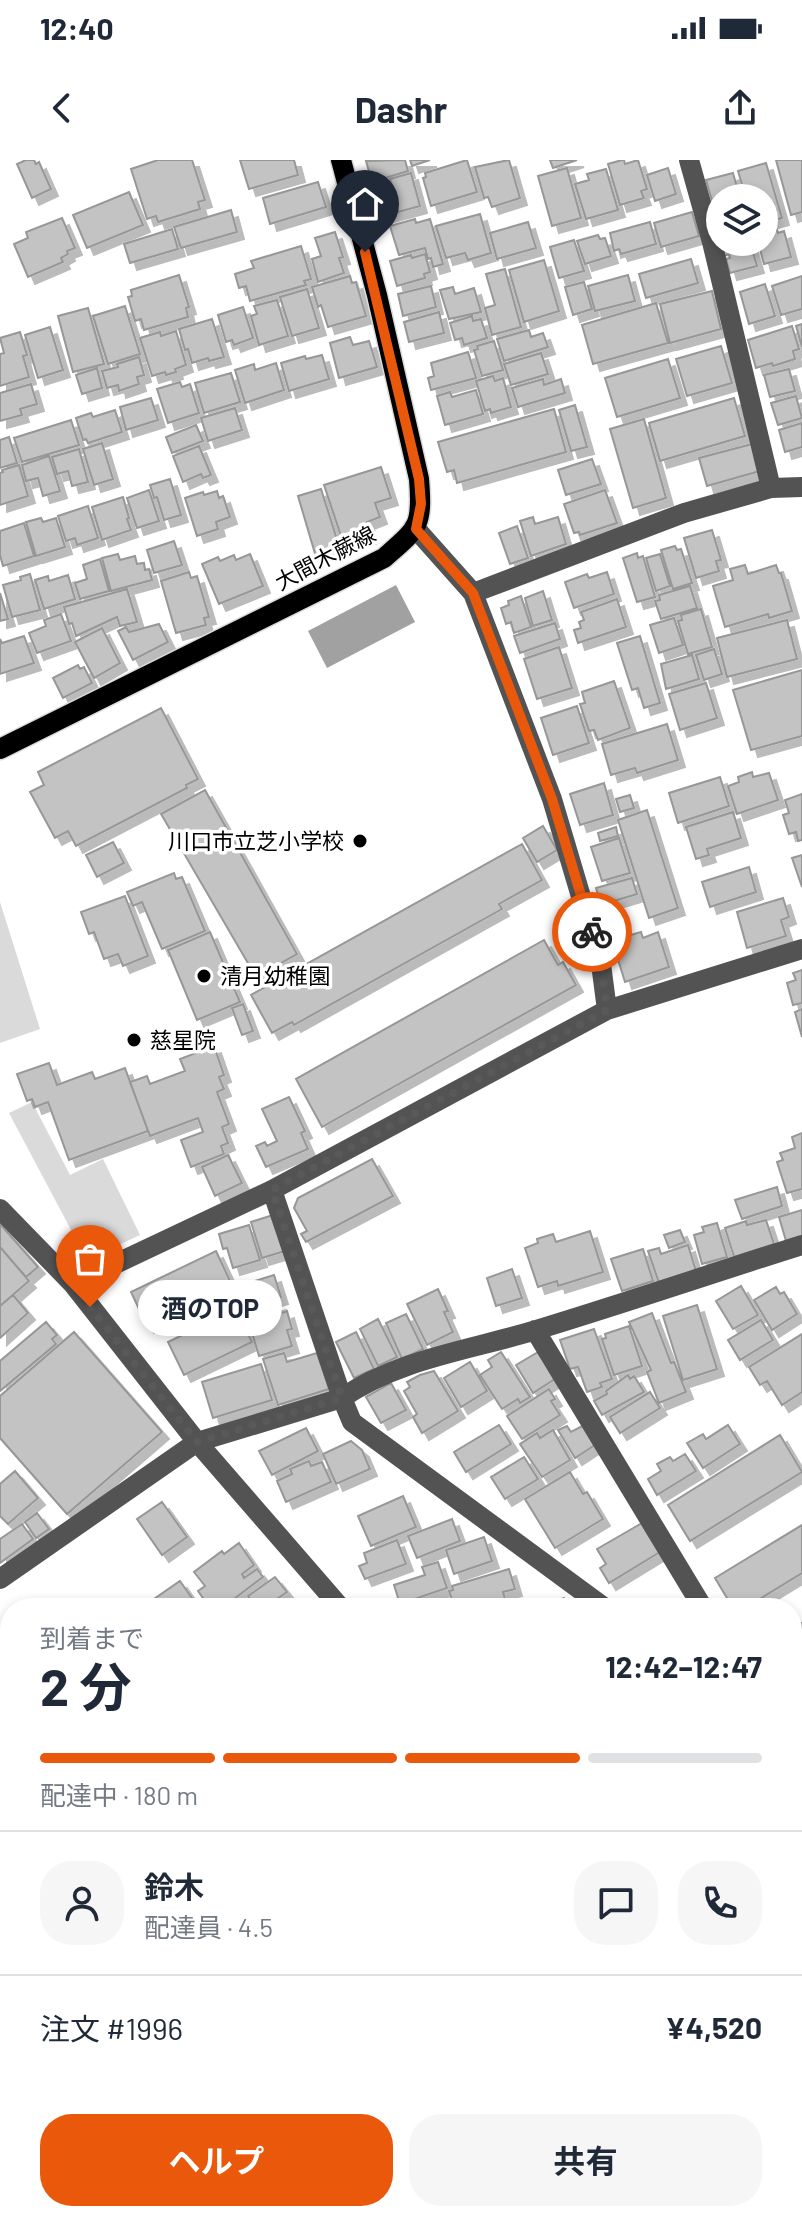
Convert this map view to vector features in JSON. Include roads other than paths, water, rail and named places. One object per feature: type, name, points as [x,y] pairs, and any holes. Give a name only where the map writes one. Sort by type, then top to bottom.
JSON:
[{"type":"main road","points":[[341,160],[419,479],[421,504],[416,529]]},
{"type":"main road","name":"大間木蕨線","points":[[1,745],[384,558],[416,529]]},
{"type":"street","points":[[689,160],[712,242],[771,488]]},
{"type":"street","points":[[473,593],[684,513],[771,488],[802,487]]},
{"type":"street","points":[[416,529],[473,593],[552,799],[601,964],[607,1010]]},
{"type":"street","points":[[73,1284],[272,1190],[607,1010],[802,949]]},
{"type":"street","points":[[272,1190],[352,1422],[591,1598]]},
{"type":"street","points":[[0,1209],[73,1284],[197,1442],[332,1598]]},
{"type":"street","points":[[0,1579],[197,1442],[342,1398],[392,1370],[535,1330],[802,1245]]},
{"type":"street","points":[[535,1330],[697,1598]]},
{"type":"place","name":"川口市立芝小学校","points":[[360,841]]},
{"type":"place","name":"清月幼稚園","points":[[204,976]]},
{"type":"place","name":"慈星院","points":[[134,1040]]},
{"type":"place","name":"酒のTOP","points":[[90,1307]]}]
